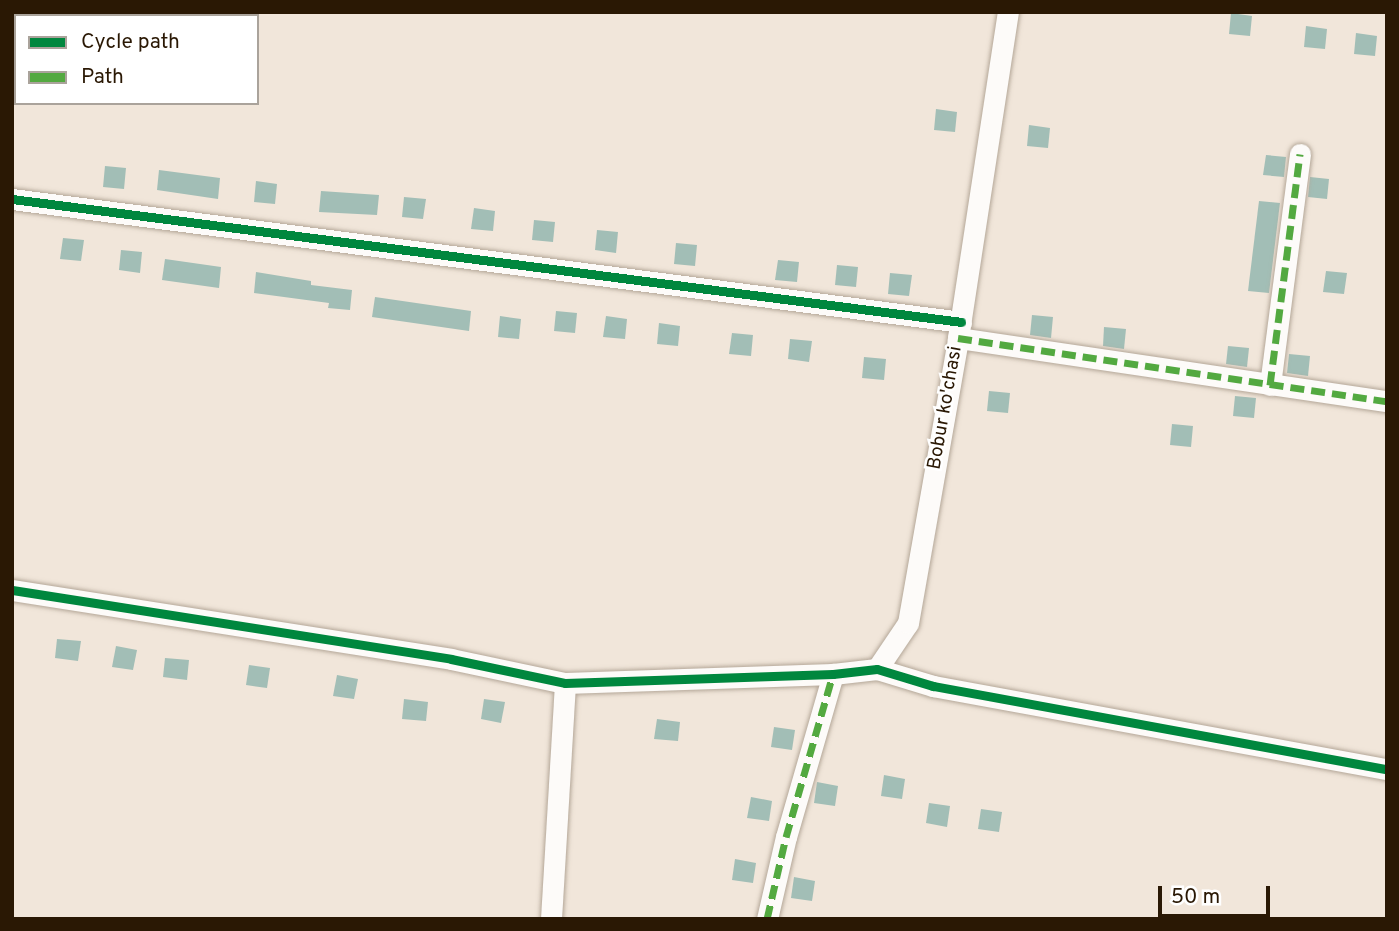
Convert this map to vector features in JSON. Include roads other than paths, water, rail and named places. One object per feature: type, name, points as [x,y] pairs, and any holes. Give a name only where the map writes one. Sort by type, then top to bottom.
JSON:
[{"type":"street","name":"Bobur ko'chasi","points":[[877,669],[908,623],[959,330],[1009,12]]},
{"type":"street","points":[[1270,385],[1300,154]]},
{"type":"street","points":[[12,199],[959,330],[1270,385],[1387,401]]},
{"type":"street","points":[[12,590],[451,659],[565,683],[833,674],[877,669],[933,686],[1387,769]]},
{"type":"street","points":[[767,919],[799,788],[833,674]]},
{"type":"street","points":[[551,919],[565,683]]}]
